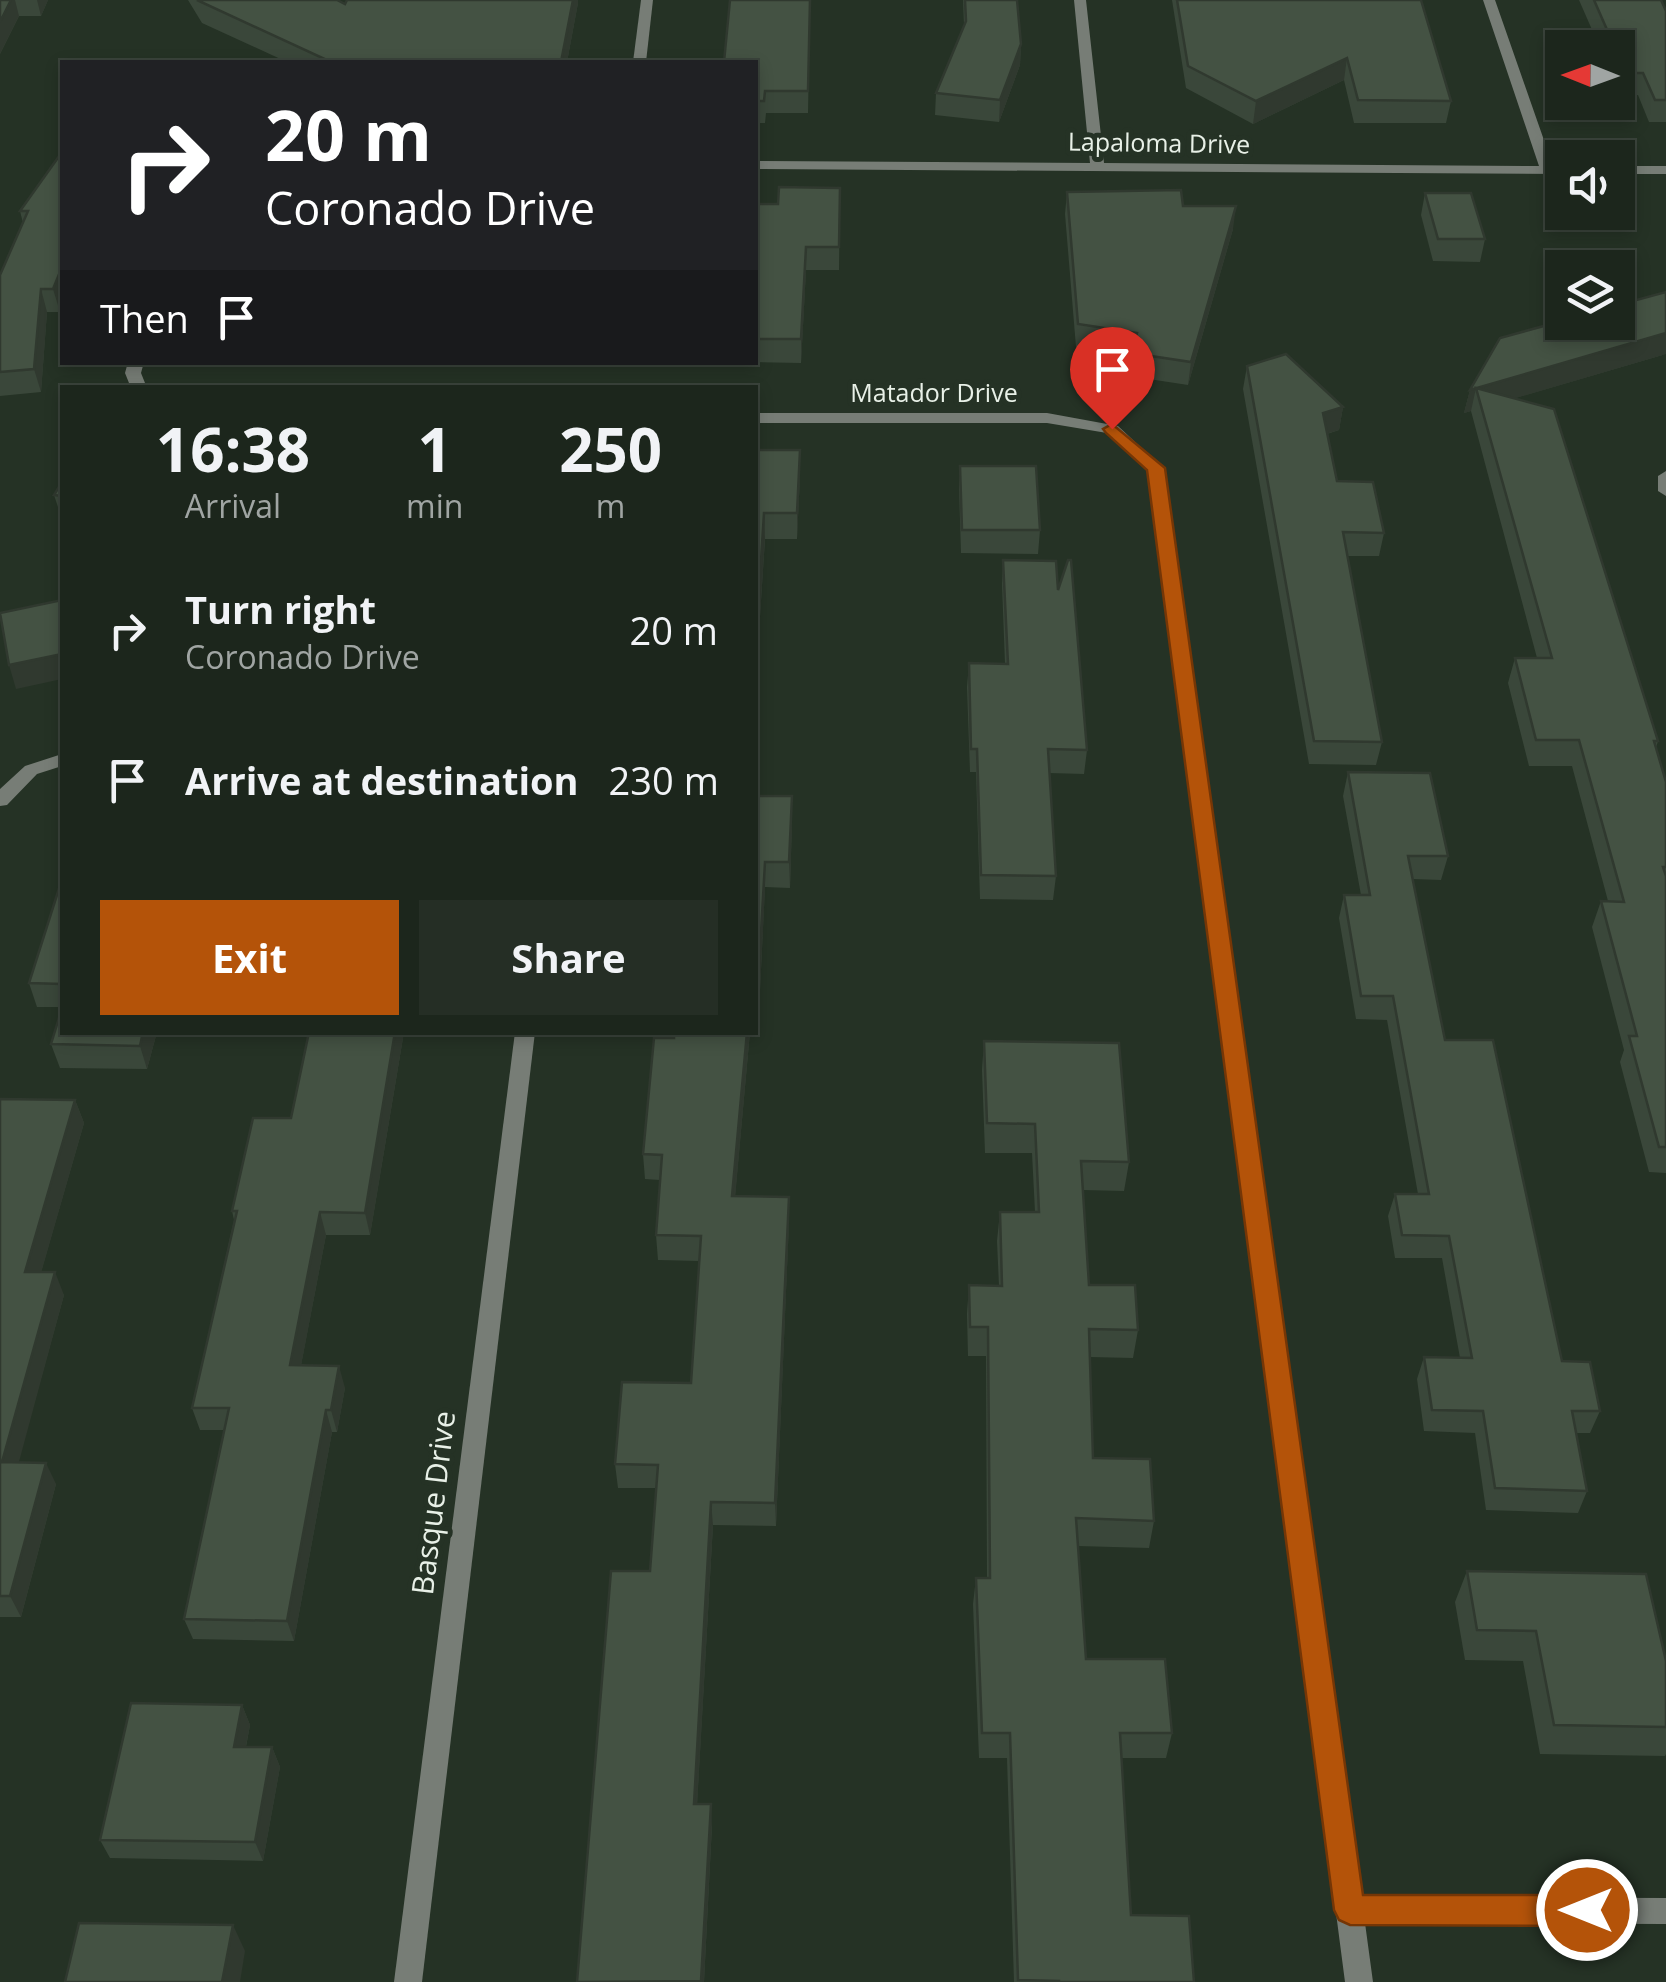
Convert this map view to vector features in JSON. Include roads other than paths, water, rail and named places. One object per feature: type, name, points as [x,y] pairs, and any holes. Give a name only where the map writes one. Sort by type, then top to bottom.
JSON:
[{"type":"street","points":[[639,60],[647,0]]},
{"type":"street","points":[[1080,0],[1098,164]]},
{"type":"street","points":[[1489,0],[1545,146]]},
{"type":"street","name":"Lapaloma Drive","points":[[758,165],[1098,164],[1545,170]]},
{"type":"street","points":[[1635,170],[1666,170]]},
{"type":"street","name":"Matador Drive","points":[[758,418],[1046,418],[1112,429],[1156,468],[1350,1910]]},
{"type":"street","points":[[1666,476],[1666,491]]},
{"type":"street","points":[[0,800],[31,770],[60,761]]},
{"type":"street","name":"Basque Drive","points":[[408,1982],[525,1035]]},
{"type":"street","points":[[1359,1982],[1350,1910],[1666,1911]]}]
